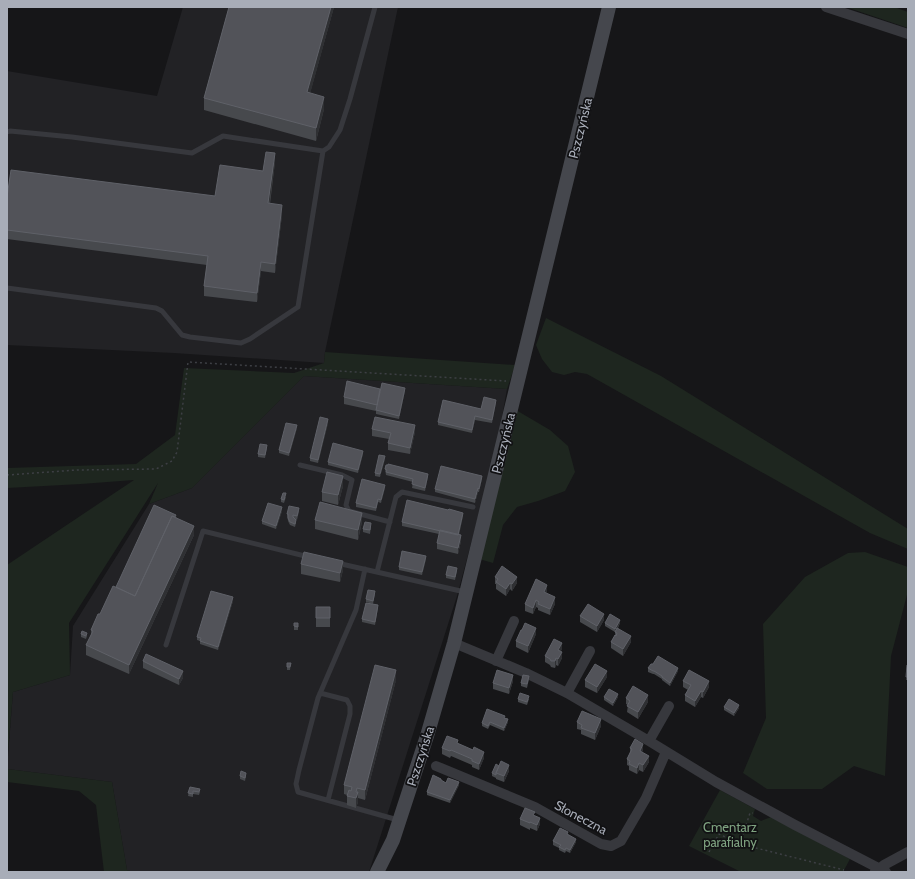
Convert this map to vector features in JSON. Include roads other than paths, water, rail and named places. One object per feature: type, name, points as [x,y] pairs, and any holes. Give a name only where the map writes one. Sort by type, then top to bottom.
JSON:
[{"type":"main road","name":"Pszczyńska","points":[[377,872],[393,840],[427,736],[454,643],[609,7]]},
{"type":"street","points":[[826,7],[908,34]]},
{"type":"street","points":[[496,661],[514,621]]},
{"type":"street","points":[[454,643],[567,692],[716,782],[879,871],[884,864],[908,852]]},
{"type":"street","points":[[567,692],[590,651]]},
{"type":"street","points":[[649,741],[669,706]]},
{"type":"street","name":"Słoneczna","points":[[436,766],[535,807],[601,844],[611,846],[621,841],[646,798],[666,752]]},
{"type":"lane","points":[[7,288],[156,308],[162,311],[182,334],[190,337],[241,343],[250,339],[298,307],[323,151],[329,146],[340,130],[375,7]]},
{"type":"lane","points":[[7,132],[10,131],[72,137],[192,153],[223,136],[323,151]]},
{"type":"lane","points":[[300,465],[352,480],[346,505],[349,511],[390,522]]},
{"type":"lane","points":[[377,572],[396,497],[402,492],[473,507]]},
{"type":"lane","points":[[166,645],[203,531],[314,558]]},
{"type":"lane","points":[[328,561],[466,592]]},
{"type":"lane","points":[[365,569],[356,610],[318,698],[298,770],[296,784],[298,792],[399,820]]},
{"type":"lane","points":[[320,693],[347,700],[350,706],[350,714],[328,800]]},
{"type":"park label","name":"Cmentarz parafialny","points":[[730,834]]}]
